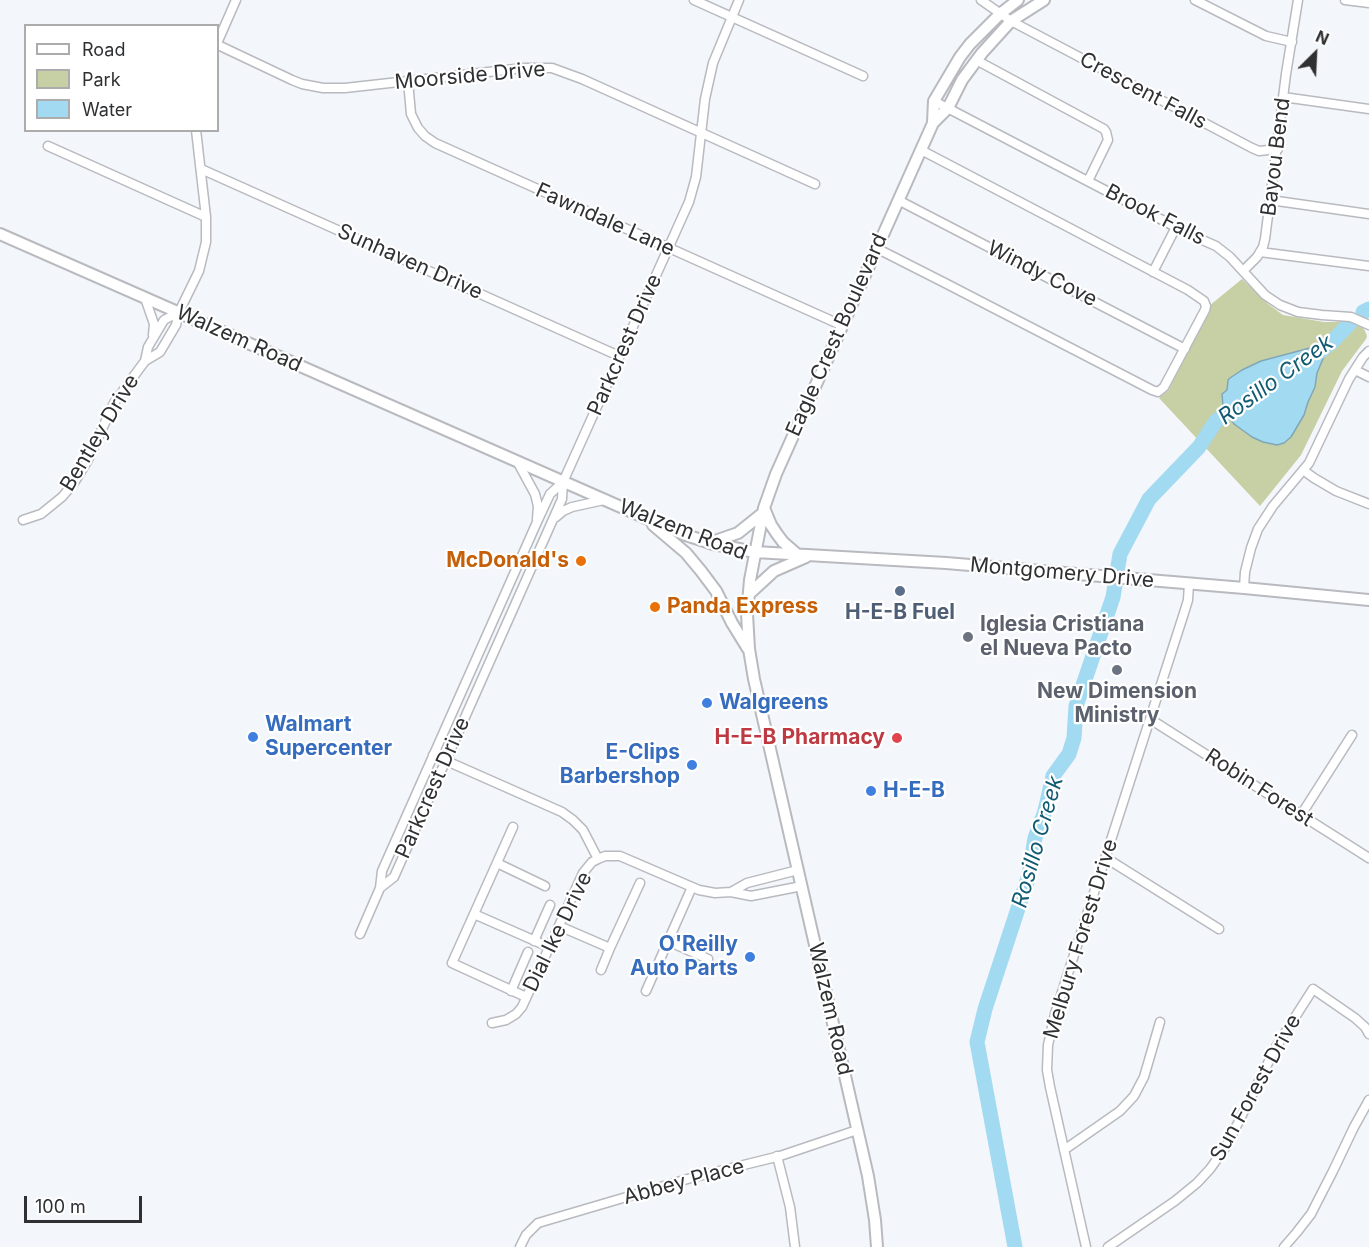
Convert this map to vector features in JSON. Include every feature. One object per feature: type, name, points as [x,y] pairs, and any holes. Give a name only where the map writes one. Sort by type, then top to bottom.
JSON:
[{"type":"main road","name":"Eagle Crest Boulevard","points":[[933,123],[934,101],[960,57],[1000,14],[1018,0]]},
{"type":"main road","name":"Eagle Crest Boulevard","points":[[755,552],[764,510],[776,474],[933,123],[948,108],[962,80],[976,60],[1011,21],[1044,0]]},
{"type":"main road","name":"Walzem Road","points":[[0,234],[646,519],[709,543],[755,552],[747,614],[749,649],[870,1187],[877,1247]]},
{"type":"main road","points":[[709,543],[738,532],[764,510],[783,542],[805,555]]},
{"type":"main road","points":[[646,519],[686,553],[701,570],[716,591],[732,623],[749,649]]},
{"type":"main road","name":"Montgomery Drive","points":[[755,552],[902,559],[1369,600]]},
{"type":"main road","points":[[749,594],[774,571],[805,555]]},
{"type":"street","points":[[219,38],[236,0]]},
{"type":"street","points":[[694,0],[863,76]]},
{"type":"street","name":"Parkcrest Drive","points":[[380,888],[394,877],[562,499],[563,482],[689,202],[696,177],[705,99],[713,63],[739,0]]},
{"type":"street","name":"Crescent Falls","points":[[981,0],[1011,21],[1252,148],[1259,151],[1278,149]]},
{"type":"street","points":[[1195,0],[1266,36],[1292,42]]},
{"type":"street","name":"Bayou Bend","points":[[1244,271],[1260,252],[1265,239],[1298,0]]},
{"type":"street","points":[[1345,0],[1369,3]]},
{"type":"street","name":"Moorside Drive","points":[[219,45],[292,80],[313,86],[334,88],[524,68],[552,68],[582,79],[815,184]]},
{"type":"street","points":[[976,60],[1104,129],[1108,140],[1088,181]]},
{"type":"street","name":"Fawndale Lane","points":[[408,81],[411,114],[418,128],[435,143],[841,326]]},
{"type":"street","points":[[1283,97],[1369,109]]},
{"type":"street","name":"Brook Falls","points":[[934,101],[1216,246],[1244,271],[1265,295],[1280,305],[1298,312],[1351,316],[1369,325]]},
{"type":"street","points":[[178,312],[199,271],[206,242],[206,217],[196,132]]},
{"type":"street","points":[[48,146],[206,217]]},
{"type":"street","points":[[876,248],[1158,392],[1164,387],[1206,306],[1204,301],[1188,290],[921,150]]},
{"type":"street","name":"Sunhaven Drive","points":[[201,169],[619,356]]},
{"type":"street","name":"Windy Cove","points":[[898,200],[1185,349]]},
{"type":"street","points":[[1270,200],[1369,214]]},
{"type":"street","points":[[1153,272],[1176,227]]},
{"type":"street","points":[[1260,252],[1369,266]]},
{"type":"street","name":"Bentley Drive","points":[[145,298],[154,324],[153,339]]},
{"type":"street","name":"Bentley Drive","points":[[145,361],[148,347],[164,320],[178,312]]},
{"type":"street","name":"Bentley Drive","points":[[23,520],[41,514],[62,497],[74,483],[88,460],[114,403],[145,361],[160,352],[176,326],[178,312]]},
{"type":"street","points":[[1244,588],[1245,572],[1258,529],[1273,506],[1308,463],[1349,379],[1369,351]]},
{"type":"street","points":[[1355,370],[1369,377]]},
{"type":"street","name":"Parkcrest Drive","points":[[517,461],[535,494],[538,506],[537,522]]},
{"type":"street","points":[[1303,470],[1336,491],[1369,504]]},
{"type":"street","name":"Parkcrest Drive","points":[[360,934],[380,888],[382,871],[537,522],[550,494],[563,482]]},
{"type":"street","points":[[553,519],[572,507],[604,500]]},
{"type":"street","name":"Melbury Forest Drive","points":[[1086,1247],[1050,1087],[1047,1070],[1048,1045],[1055,1014],[1188,600],[1189,583]]},
{"type":"street","name":"Robin Forest","points":[[1150,718],[1369,858]]},
{"type":"street","points":[[1301,815],[1352,735]]},
{"type":"street","points":[[434,755],[562,812],[584,830],[598,859]]},
{"type":"street","points":[[513,827],[452,963],[526,997]]},
{"type":"street","name":"Dial Ike Drive","points":[[492,1023],[506,1020],[516,1014],[522,1006],[583,873],[592,862],[598,859],[606,856],[620,856],[699,890],[715,893],[731,892],[751,896],[802,886]]},
{"type":"street","points":[[1106,858],[1219,929]]},
{"type":"street","points":[[497,863],[545,886]]},
{"type":"street","name":"Dial Ike Drive","points":[[731,892],[747,882],[798,870]]},
{"type":"street","points":[[382,871],[394,877]]},
{"type":"street","points":[[601,970],[640,883]]},
{"type":"street","points":[[646,991],[692,887]]},
{"type":"street","points":[[534,941],[550,905]]},
{"type":"street","points":[[474,914],[549,947]]},
{"type":"street","points":[[559,926],[610,948]]},
{"type":"street","points":[[668,941],[708,959]]},
{"type":"street","points":[[512,991],[528,952]]},
{"type":"street","name":"Sun Forest Drive","points":[[1108,1247],[1175,1201],[1210,1169],[1227,1145],[1276,1047],[1313,989],[1355,1018],[1369,1034]]},
{"type":"street","points":[[1064,1150],[1120,1111],[1134,1096],[1144,1077],[1160,1022]]},
{"type":"street","points":[[1284,1247],[1311,1214],[1369,1100]]},
{"type":"street","name":"Abbey Place","points":[[520,1247],[526,1235],[538,1223],[691,1178],[777,1156],[857,1130]]},
{"type":"street","points":[[777,1156],[790,1207],[795,1247]]},
{"type":"green space","points":[[1242,279],[1283,315],[1324,322],[1345,320],[1363,328],[1367,336],[1342,371],[1301,455],[1260,506],[1159,398],[1168,391],[1208,313],[1209,306]]},
{"type":"water","points":[[1327,341],[1331,343],[1331,348],[1325,354],[1304,415],[1291,437],[1277,445],[1263,442],[1234,424],[1223,406],[1222,394],[1227,390],[1230,378],[1261,361]]},
{"type":"waterway","name":"Rosillo Creek","points":[[1363,312],[1369,309]]},
{"type":"waterway","name":"Rosillo Creek","points":[[1315,355],[1331,343],[1350,323]]},
{"type":"waterway","name":"Rosillo Creek","points":[[1015,1247],[977,1042],[985,1009],[1029,875],[1035,838],[1045,811],[1053,776],[1069,754],[1074,738],[1076,706],[1113,597],[1120,554],[1149,499],[1199,447],[1216,421],[1242,402]]},
{"type":"place","name":"McDonald's","points":[[581,561]]},
{"type":"place","name":"H-E-B Fuel","points":[[900,591]]},
{"type":"place","name":"Panda Express","points":[[655,607]]},
{"type":"place","name":"Iglesia Cristiana el Nueva Pacto","points":[[968,637]]},
{"type":"place","name":"New Dimension Ministry","points":[[1117,670]]},
{"type":"place","name":"Walgreens","points":[[707,703]]},
{"type":"place","name":"Walmart Supercenter","points":[[253,737]]},
{"type":"place","name":"H-E-B Pharmacy","points":[[897,738]]},
{"type":"place","name":"E-Clips Barbershop","points":[[692,765]]},
{"type":"place","name":"H-E-B","points":[[871,791]]},
{"type":"place","name":"O'Reilly Auto Parts","points":[[750,957]]}]
